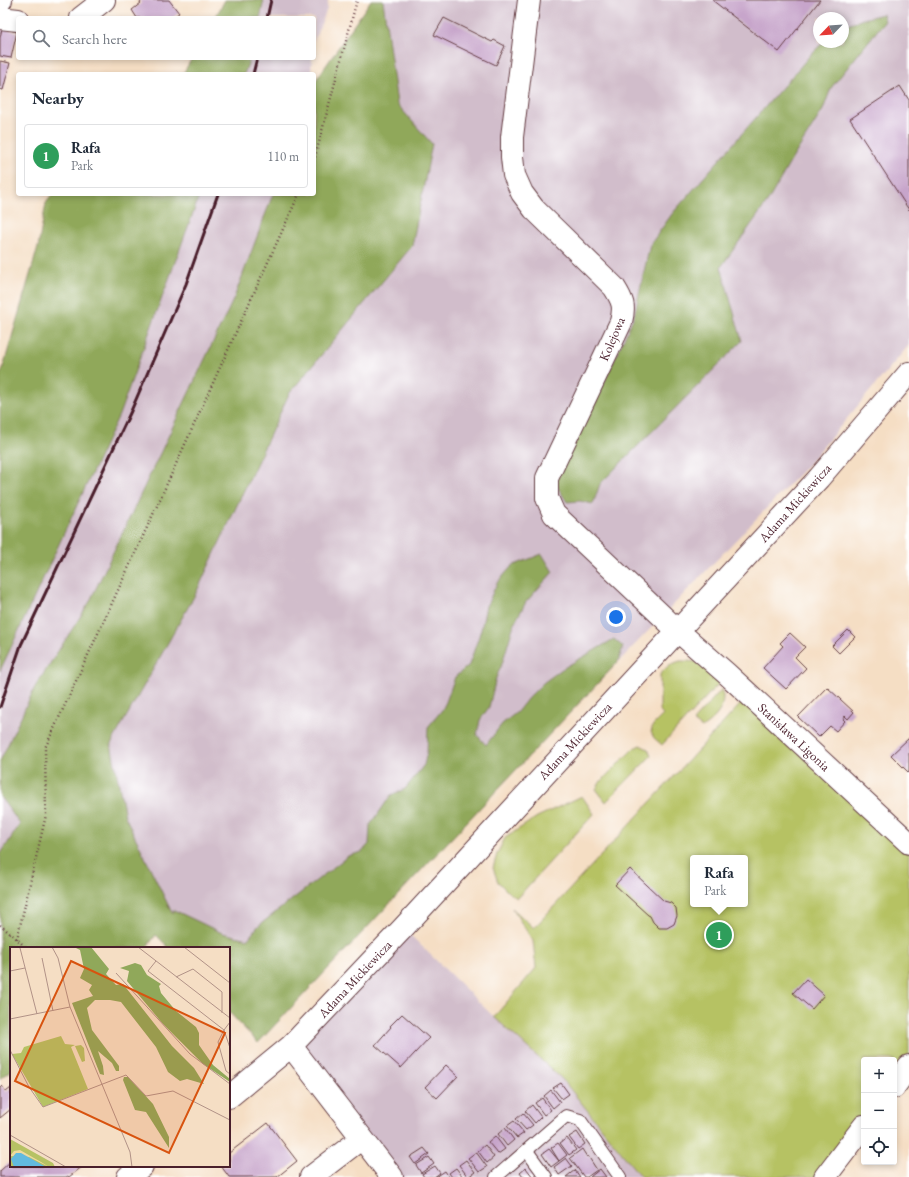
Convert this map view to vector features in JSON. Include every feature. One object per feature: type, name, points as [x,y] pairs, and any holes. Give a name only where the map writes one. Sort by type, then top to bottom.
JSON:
[{"type":"street","points":[[84,16],[104,0]]},
{"type":"street","name":"Kolejowa","points":[[529,0],[512,137],[514,175],[522,193],[534,209],[614,287],[622,299],[623,312],[621,322],[547,478],[547,498],[554,514],[678,631]]},
{"type":"street","points":[[0,18],[16,20]]},
{"type":"street","name":"Adama Mickiewicza","points":[[230,1096],[291,1046],[403,928],[819,478],[909,373]]},
{"type":"street","name":"Stanisława Ligonia","points":[[678,631],[909,843]]},
{"type":"street","points":[[291,1046],[392,1177]]},
{"type":"street","points":[[897,1083],[909,1066]]},
{"type":"street","points":[[825,1177],[862,1129]]},
{"type":"street","points":[[311,1177],[362,1138]]},
{"type":"street","points":[[128,1177],[141,1167]]},
{"type":"lane","points":[[496,1177],[566,1116],[580,1120],[620,1177]]},
{"type":"lane","points":[[527,1151],[546,1177]]},
{"type":"path","points":[[316,154],[357,0]]},
{"type":"path","points":[[17,939],[46,815],[45,748],[298,196]]},
{"type":"path","points":[[0,925],[25,947]]},
{"type":"shaded area","points":[[264,0],[328,0],[327,9],[316,36],[316,16],[260,16]]},
{"type":"shaded area","points":[[383,0],[909,0],[909,345],[806,467],[574,708],[230,1011],[230,947],[169,947],[172,914],[125,816],[111,744],[196,593],[289,394],[412,246],[432,144],[397,104]]},
{"type":"shaded area","points":[[249,60],[312,60],[311,72],[245,72]]},
{"type":"shaded area","points":[[199,196],[272,196],[234,298],[89,603],[35,687],[0,761],[0,671]]},
{"type":"shaded area","points":[[0,797],[20,824],[0,855]]},
{"type":"shaded area","points":[[403,928],[494,1017],[562,1079],[641,1177],[392,1177],[291,1046]]},
{"type":"green space","points":[[225,0],[264,0],[260,16],[216,16]]},
{"type":"green space","points":[[371,0],[383,0],[397,104],[432,144],[412,246],[289,394],[196,593],[111,744],[125,816],[172,913],[174,910],[222,933],[248,939],[258,926],[348,856],[362,852],[369,844],[370,825],[391,795],[405,789],[424,765],[427,752],[428,727],[442,710],[455,677],[469,665],[481,630],[486,606],[497,583],[512,566],[542,554],[553,572],[526,602],[514,624],[502,664],[496,678],[489,707],[480,720],[477,735],[486,745],[502,724],[517,712],[543,683],[562,669],[614,639],[623,647],[618,662],[258,1043],[230,1013],[230,947],[168,947],[156,935],[147,947],[10,947],[10,1072],[0,1079],[0,855],[20,824],[0,797],[0,761],[35,687],[89,603],[234,298],[272,196],[316,196],[316,80]]},
{"type":"green space","points":[[883,14],[885,21],[831,88],[823,110],[768,201],[721,267],[742,341],[600,484],[593,504],[580,501],[567,502],[555,483],[600,392],[634,316],[650,245],[672,214],[813,52],[817,48],[849,48],[849,25]]},
{"type":"green space","points":[[191,60],[249,60],[245,72],[184,72]]},
{"type":"green space","points":[[51,196],[199,196],[119,415],[0,671],[0,375],[38,247],[46,203]]},
{"type":"green space","points":[[680,661],[694,662],[704,665],[721,681],[662,745],[654,738],[651,732],[653,725],[663,715],[660,712],[660,674],[669,665]]},
{"type":"green space","points":[[722,689],[723,702],[719,712],[702,728],[693,721]]},
{"type":"green space","points":[[749,695],[909,843],[909,1066],[897,1083],[897,1057],[861,1057],[861,1130],[825,1177],[641,1177],[562,1079],[494,1017],[536,968],[533,941],[512,908],[534,928]]},
{"type":"green space","points":[[640,745],[648,749],[651,756],[606,802],[596,789],[601,781],[634,748]]},
{"type":"green space","points":[[582,796],[594,814],[517,898],[508,892],[498,882],[493,868],[497,854],[505,838],[537,817]]},
{"type":"building","points":[[139,0],[169,0],[179,13],[175,16],[136,16],[132,10],[141,3]]},
{"type":"building","points":[[712,0],[820,0],[779,52]]},
{"type":"building","points":[[444,18],[492,42],[494,40],[505,46],[496,65],[434,35]]},
{"type":"building","points":[[2,28],[16,32],[11,58],[0,56],[0,38]]},
{"type":"building","points":[[0,61],[10,63],[3,90],[0,89]]},
{"type":"building","points":[[900,86],[909,100],[909,210],[850,119]]},
{"type":"building","points":[[848,630],[855,637],[839,653],[832,646]]},
{"type":"building","points":[[790,633],[805,647],[795,657],[806,668],[786,689],[763,668],[783,646],[780,643]]},
{"type":"building","points":[[827,687],[854,712],[848,719],[845,716],[843,719],[845,721],[836,731],[830,726],[819,737],[798,717]]},
{"type":"building","points":[[909,738],[909,773],[891,755]]},
{"type":"building","points":[[630,869],[664,901],[671,903],[676,908],[677,916],[674,924],[667,928],[659,928],[650,916],[615,885]]},
{"type":"building","points":[[806,979],[824,995],[812,1009],[793,993]]},
{"type":"building","points":[[402,1014],[429,1038],[401,1068],[375,1045]]},
{"type":"building","points":[[446,1065],[458,1076],[437,1098],[425,1087]]},
{"type":"building","points":[[561,1083],[569,1094],[562,1099],[553,1088]]},
{"type":"building","points":[[2,1086],[6,1092],[10,1089],[10,1110],[0,1118],[0,1088]]},
{"type":"building","points":[[551,1090],[560,1102],[553,1108],[544,1096]]},
{"type":"building","points":[[542,1098],[551,1110],[544,1115],[535,1103]]},
{"type":"building","points":[[532,1105],[541,1117],[535,1123],[525,1111]]},
{"type":"building","points":[[523,1113],[533,1125],[526,1130],[516,1119]]},
{"type":"building","points":[[514,1121],[524,1133],[517,1138],[507,1126]]},
{"type":"building","points":[[268,1123],[297,1161],[277,1177],[229,1177],[222,1167],[230,1167],[230,1152]]},
{"type":"building","points":[[505,1128],[514,1140],[507,1146],[498,1134]]},
{"type":"building","points":[[577,1132],[585,1144],[578,1149],[569,1137]]},
{"type":"building","points":[[495,1136],[505,1149],[498,1154],[488,1142]]},
{"type":"building","points":[[567,1138],[576,1150],[569,1155],[560,1143]]},
{"type":"building","points":[[558,1143],[567,1155],[559,1161],[551,1148]]},
{"type":"building","points":[[485,1145],[494,1157],[487,1163],[478,1151]]},
{"type":"building","points":[[424,1148],[429,1154],[415,1164],[410,1157]]},
{"type":"building","points":[[549,1149],[559,1161],[551,1167],[542,1154]]},
{"type":"building","points":[[582,1149],[597,1170],[587,1177],[584,1177],[570,1158]]},
{"type":"building","points":[[476,1152],[487,1167],[479,1172],[468,1158]]},
{"type":"building","points":[[429,1157],[434,1164],[421,1173],[416,1165]]},
{"type":"building","points":[[566,1158],[572,1166],[559,1175],[554,1167]]},
{"type":"building","points":[[466,1160],[475,1172],[468,1177],[459,1165]]},
{"type":"building","points":[[10,1162],[10,1167],[82,1167],[69,1177],[0,1177],[0,1171]]},
{"type":"building","points":[[435,1166],[440,1173],[434,1177],[424,1177],[422,1174]]},
{"type":"building","points":[[456,1168],[463,1177],[452,1177],[449,1173]]},
{"type":"building","points":[[526,1168],[533,1177],[523,1177],[520,1173]]},
{"type":"building","points":[[600,1169],[606,1177],[590,1177]]},
{"type":"building","points":[[575,1170],[580,1177],[566,1177]]},
{"type":"building","points":[[445,1171],[449,1177],[436,1177]]},
{"type":"railway","points":[[267,16],[271,0]]},
{"type":"railway","points":[[254,72],[256,60]]},
{"type":"railway","points":[[0,707],[21,645],[131,411],[186,284],[217,196]]},
{"type":"place","name":"Rafa","points":[[719,935]]}]
